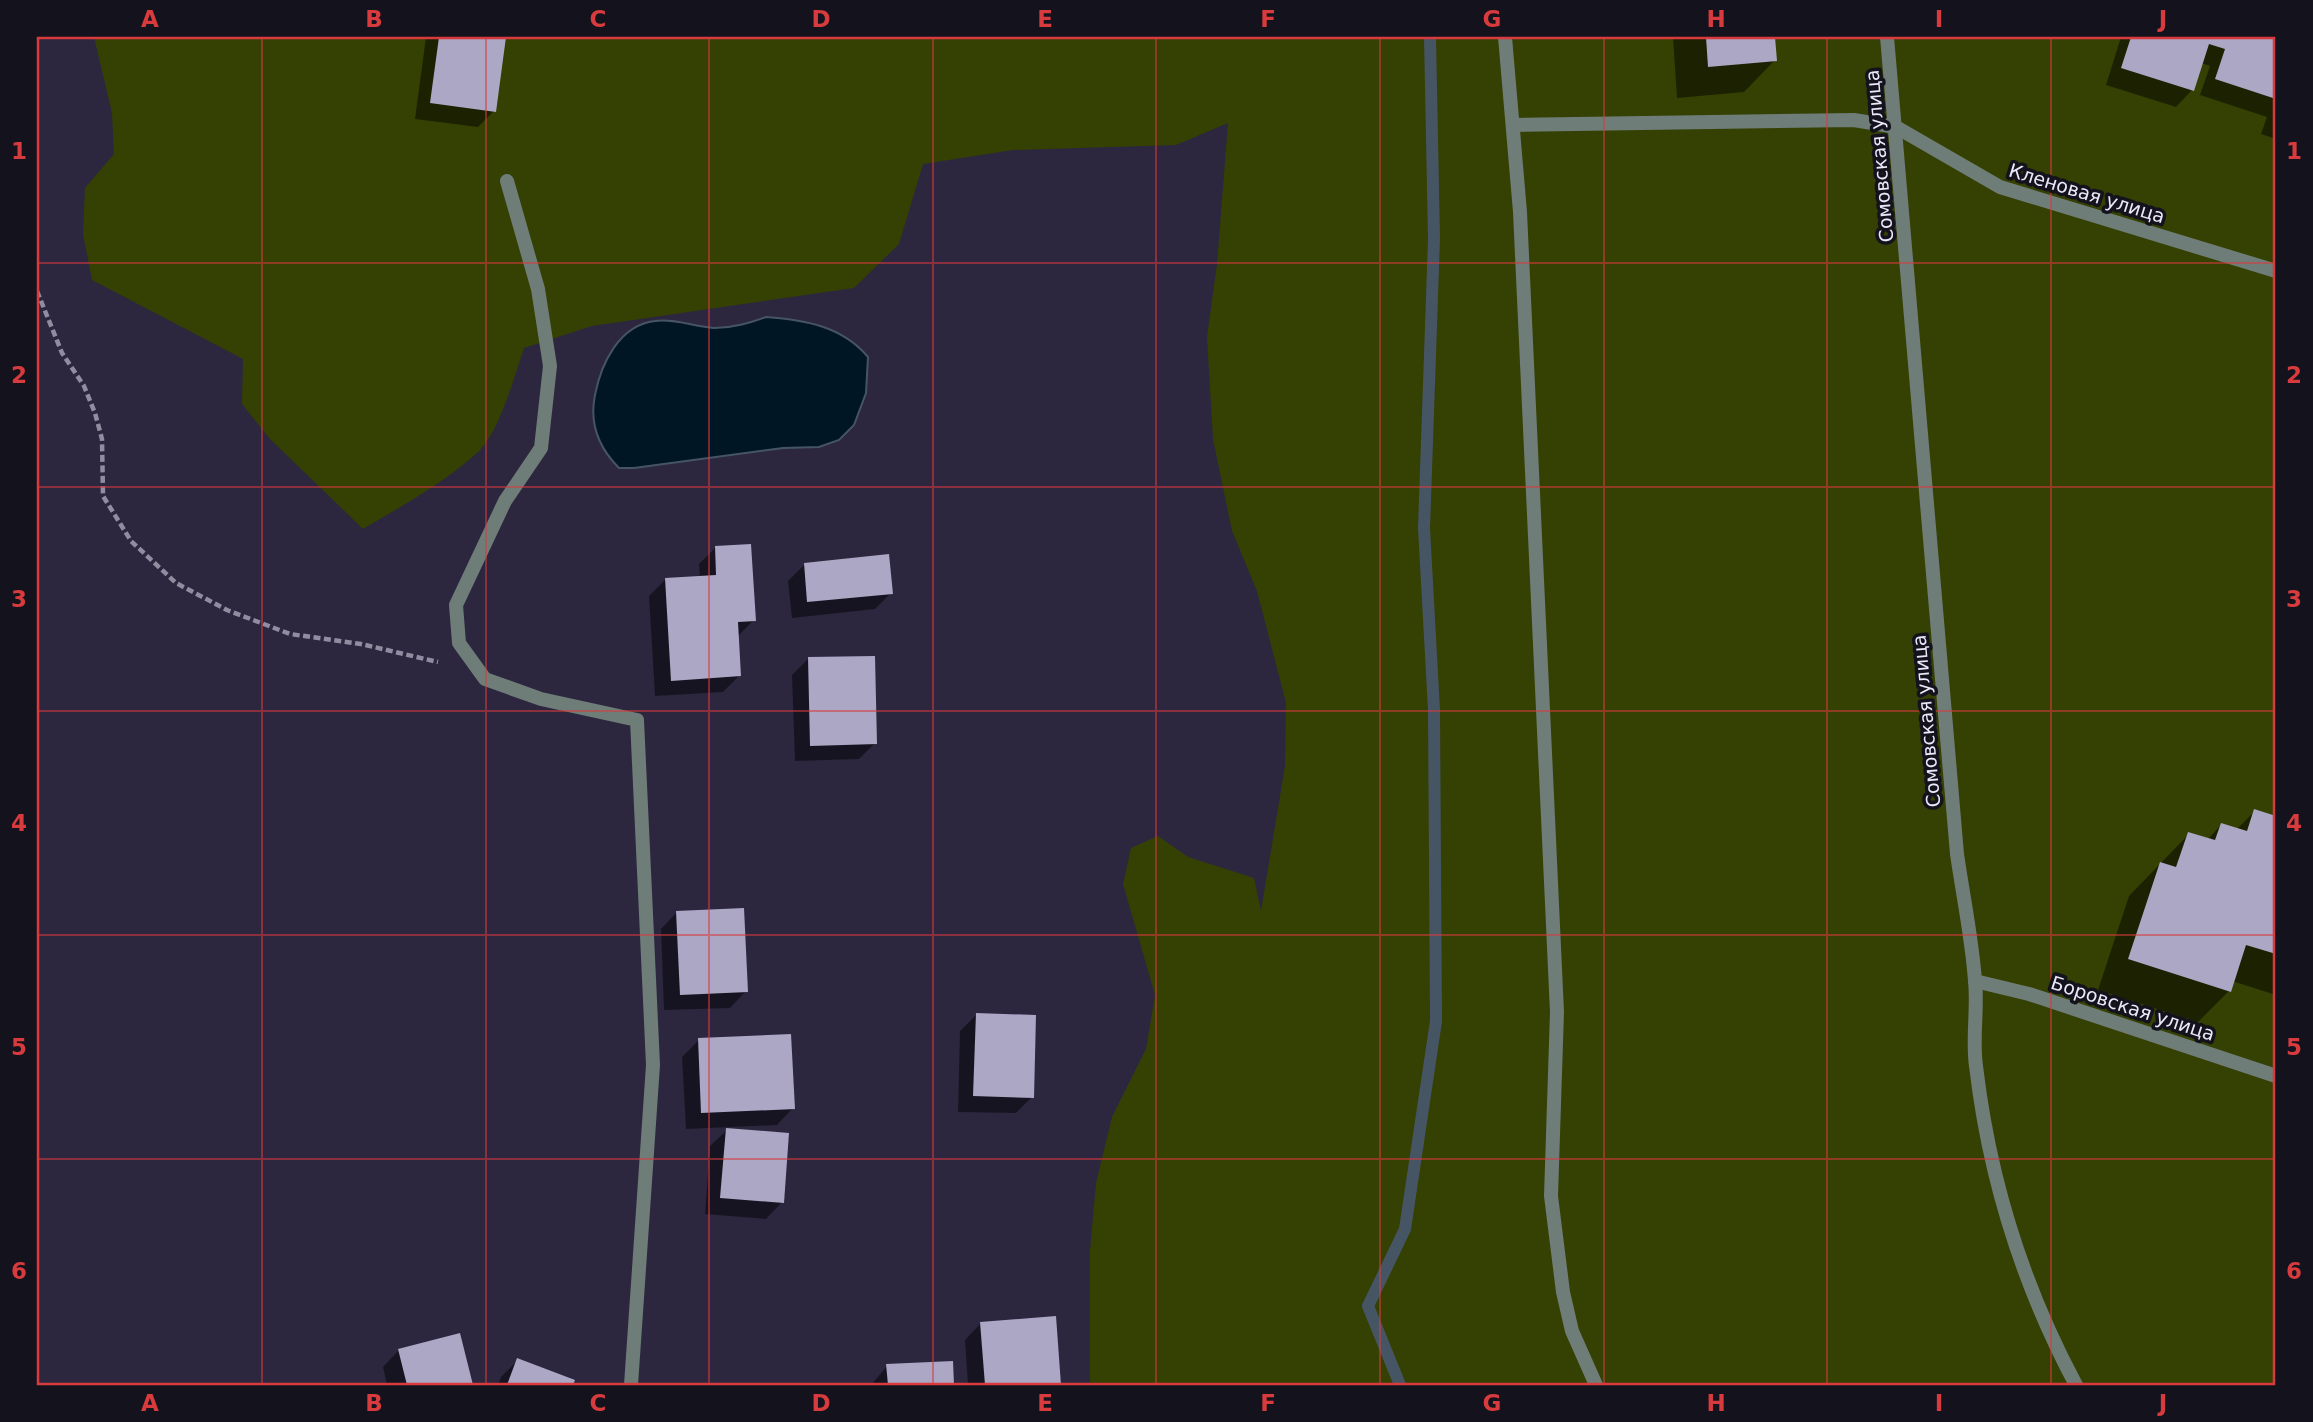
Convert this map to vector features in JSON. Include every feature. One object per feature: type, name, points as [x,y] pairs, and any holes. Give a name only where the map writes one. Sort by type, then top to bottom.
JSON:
[{"type":"street","points":[[1505,37],[1513,125],[1557,1012],[1551,1196],[1563,1292],[1572,1331],[1596,1385]]},
{"type":"street","name":"Сомовская улица","points":[[1887,37],[1956,854],[1975,981],[1975,1064],[2005,1217],[2076,1385]]},
{"type":"street","points":[[1513,125],[1854,120],[1896,127]]},
{"type":"street","name":"Кленовая улица","points":[[1896,127],[2000,187],[2276,271]]},
{"type":"street","points":[[507,181],[538,289],[550,366],[541,448],[505,501],[456,605],[459,643],[485,679],[541,699],[637,720],[653,1065],[631,1385]]},
{"type":"street","name":"Боровская улица","points":[[1975,981],[2029,993],[2276,1076]]},
{"type":"path","points":[[37,291],[62,353],[84,386],[95,413],[102,439],[103,496],[131,541],[176,583],[227,610],[290,634],[361,645],[440,662]]},
{"type":"green space","points":[[94,37],[2276,37],[2276,1385],[1090,1385],[1090,1250],[1096,1183],[1112,1117],[1146,1049],[1155,995],[1123,884],[1131,848],[1158,836],[1188,857],[1254,878],[1261,911],[1285,766],[1286,703],[1257,591],[1232,531],[1213,439],[1207,337],[1217,264],[1228,123],[1176,145],[1013,150],[923,164],[899,244],[854,288],[592,326],[524,348],[500,417],[479,451],[438,483],[363,529],[270,439],[242,404],[243,359],[92,280],[83,234],[85,188],[114,154],[112,113]]},
{"type":"water","points":[[766,317],[822,326],[847,338],[868,357],[866,393],[854,425],[839,440],[819,447],[783,448],[619,468],[597,435],[593,406],[607,359],[622,338],[642,324],[655,321],[721,328]]},
{"type":"building","points":[[439,37],[506,37],[496,112],[430,103]]},
{"type":"building","points":[[1706,37],[1775,37],[1777,61],[1708,67]]},
{"type":"building","points":[[2131,37],[2276,37],[2276,99],[2215,79],[2225,49],[2209,44],[2194,91],[2121,68]]},
{"type":"building","points":[[751,544],[756,621],[738,622],[741,676],[671,681],[665,578],[716,575],[715,546]]},
{"type":"building","points":[[889,554],[893,594],[807,602],[804,563]]},
{"type":"building","points":[[875,656],[877,744],[810,746],[808,657]]},
{"type":"building","points":[[2254,809],[2276,816],[2276,954],[2246,945],[2231,992],[2128,959],[2160,862],[2176,867],[2188,832],[2215,840],[2221,823],[2247,831]]},
{"type":"building","points":[[744,908],[748,992],[680,995],[676,911]]},
{"type":"building","points":[[976,1013],[1036,1015],[1034,1098],[973,1096]]},
{"type":"building","points":[[791,1034],[795,1109],[701,1113],[698,1038]]},
{"type":"building","points":[[726,1128],[789,1133],[784,1203],[720,1198]]},
{"type":"building","points":[[1056,1316],[1061,1385],[985,1385],[980,1322]]},
{"type":"building","points":[[460,1333],[473,1385],[407,1385],[398,1349]]},
{"type":"building","points":[[517,1358],[575,1380],[573,1385],[507,1385]]},
{"type":"building","points":[[953,1361],[954,1385],[888,1385],[886,1364]]},
{"type":"waterway","points":[[1400,1385],[1368,1306],[1405,1229],[1436,1021],[1434,710],[1424,528],[1434,239],[1430,37]]}]
